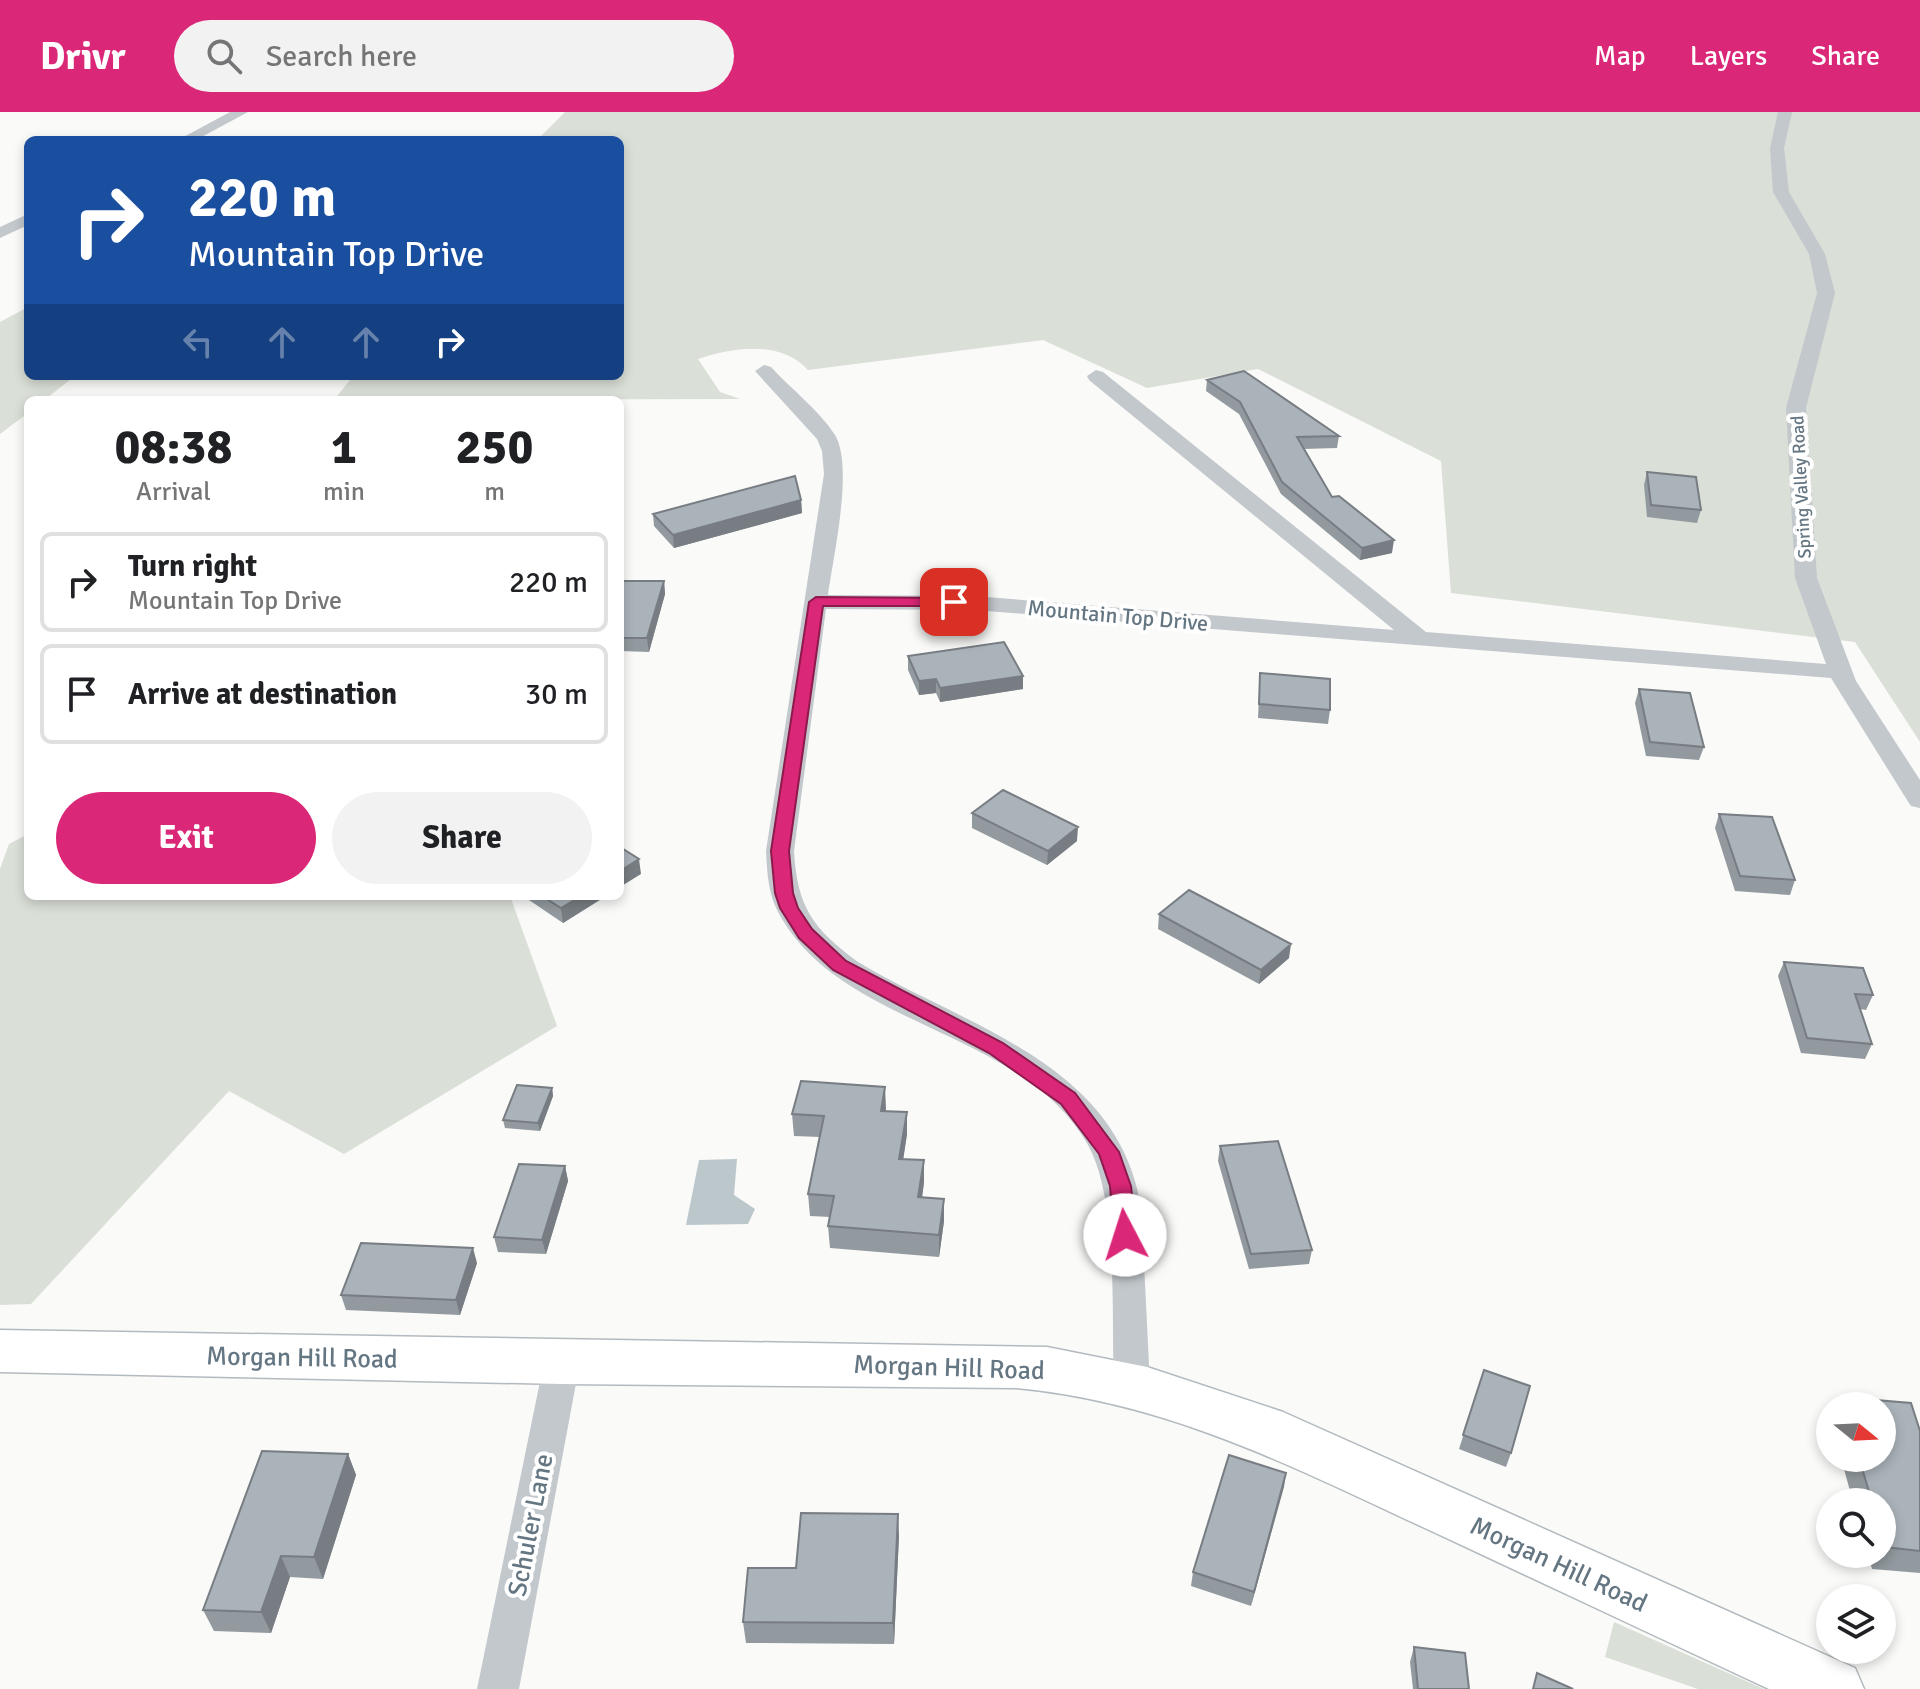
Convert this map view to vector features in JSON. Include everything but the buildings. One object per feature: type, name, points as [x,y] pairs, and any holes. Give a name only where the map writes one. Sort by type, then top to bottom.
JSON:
[{"type":"main road","name":"Morgan Hill Road","points":[[0,1351],[562,1362],[1002,1365],[1047,1369],[1132,1385],[1221,1411],[1299,1443],[1834,1689]]},
{"type":"street","points":[[193,136],[241,112]]},
{"type":"street","name":"Spring Valley Road","points":[[1785,112],[1777,148],[1781,192],[1817,254],[1826,293],[1796,408],[1806,578],[1840,672],[1920,800]]},
{"type":"street","points":[[0,233],[24,221]]},
{"type":"street","points":[[764,371],[820,430],[832,451],[834,482],[780,851],[781,880],[789,908],[806,934],[839,966],[1024,1065],[1068,1098],[1100,1137],[1114,1167],[1124,1205],[1132,1385]]},
{"type":"street","points":[[1096,376],[1420,639]]},
{"type":"street","name":"Mountain Top Drive","points":[[816,602],[974,603],[1840,672]]},
{"type":"street","name":"Schuler Lane","points":[[498,1689],[562,1362]]},
{"type":"shaded area","points":[[565,112],[1920,112],[1920,742],[1855,642],[1451,593],[1441,461],[1258,369],[1147,388],[1043,340],[808,370],[797,360],[771,350],[741,349],[698,359],[720,392],[740,399],[337,396],[350,380],[624,380],[624,136],[541,136]]},
{"type":"shaded area","points":[[24,309],[24,380],[70,380],[49,396],[24,396],[24,416],[0,434],[0,322]]},
{"type":"shaded area","points":[[24,836],[24,900],[511,900],[557,1026],[344,1154],[229,1091],[31,1304],[0,1305],[0,869],[9,844]]},
{"type":"shaded area","points":[[737,1159],[734,1195],[755,1209],[748,1224],[686,1225],[699,1160]]},
{"type":"shaded area","points":[[1614,1622],[1764,1689],[1698,1689],[1605,1657]]},
{"type":"route","points":[[954,602],[816,602],[780,851],[784,893],[789,908],[806,934],[839,966],[996,1048],[1068,1098],[1100,1137],[1108,1152],[1121,1186],[1125,1235]]}]
